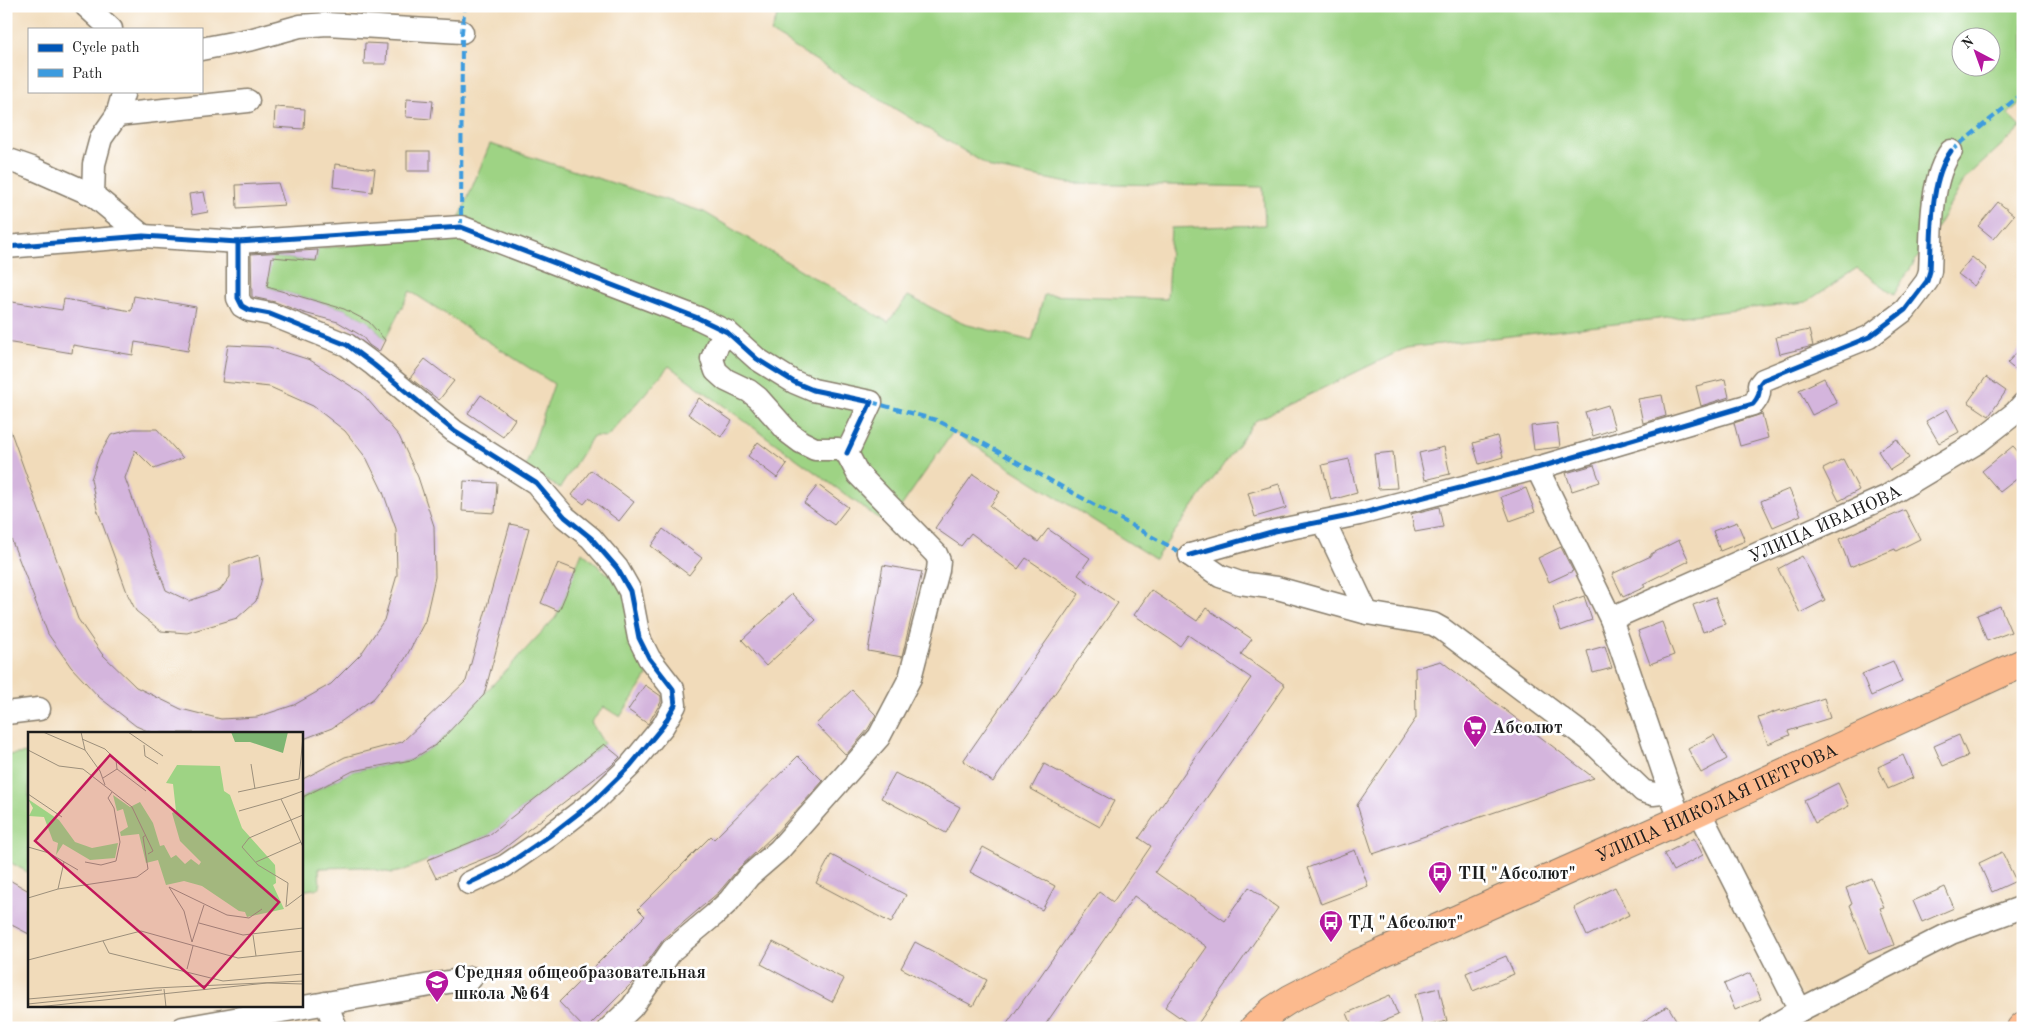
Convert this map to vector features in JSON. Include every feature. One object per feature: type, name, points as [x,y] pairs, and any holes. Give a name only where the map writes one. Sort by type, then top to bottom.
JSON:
[{"type":"main road","name":"УЛИЦА НИКОЛАЯ ПЕТРОВА","points":[[1254,1028],[1273,1010],[1290,999],[1359,963],[2023,663]]},
{"type":"street","points":[[86,6],[110,28]]},
{"type":"street","points":[[202,49],[253,39],[300,26],[327,24],[462,32]]},
{"type":"street","points":[[93,195],[94,164],[101,138],[117,115],[124,92]]},
{"type":"street","points":[[117,115],[248,101]]},
{"type":"street","points":[[1671,792],[1653,794],[1643,791],[1591,741],[1442,628],[1423,622],[1367,613],[1277,588],[1240,583],[1220,576],[1190,556],[1275,531],[1359,514],[1537,468],[1752,404],[1760,393],[1759,386],[1768,377],[1869,337],[1905,310],[1927,281],[1930,271],[1934,200],[1944,160],[1951,151]]},
{"type":"street","points":[[6,159],[32,168],[93,195],[143,236]]},
{"type":"street","points":[[6,247],[143,236],[238,242],[461,227],[698,318],[727,332],[757,359],[794,382],[813,390],[871,402],[847,453]]},
{"type":"street","points":[[238,242],[238,292],[242,306],[249,310],[270,314],[347,345],[454,431],[536,483],[564,517],[591,538],[613,562],[630,591],[639,638],[648,658],[672,689],[675,705],[663,726],[630,766],[593,802],[549,836],[505,866],[469,883]]},
{"type":"street","points":[[610,1028],[632,1007],[672,950],[714,915],[748,876],[779,850],[879,737],[910,678],[939,561],[936,554],[858,474],[847,453],[838,449],[815,449],[801,442],[788,433],[758,398],[749,391],[726,380],[716,371],[712,360],[717,346],[727,332]]},
{"type":"street","name":"УЛИЦА ИВАНОВА","points":[[1611,619],[1886,497],[1978,442],[2015,413],[2023,404]]},
{"type":"street","points":[[1537,468],[1611,619],[1671,792],[1688,816],[1800,1010]]},
{"type":"street","points":[[1324,522],[1367,613]]},
{"type":"street","points":[[6,713],[40,709]]},
{"type":"street","points":[[1770,1028],[1800,1010],[1951,933],[2023,907]]},
{"type":"street","points":[[183,1028],[471,978]]},
{"type":"street","points":[[326,1003],[336,1028]]},
{"type":"green space","points":[[781,6],[2023,6],[2023,100],[2008,114],[2021,127],[1965,179],[1939,224],[1894,294],[1857,268],[1806,302],[1406,348],[1255,421],[1155,559],[953,432],[889,524],[875,516],[669,366],[607,437],[593,436],[560,488],[525,469],[554,384],[410,291],[385,340],[369,322],[344,309],[267,287],[268,279],[257,277],[260,256],[316,261],[318,248],[452,236],[490,144],[704,212],[888,322],[908,296],[964,324],[1032,341],[1044,295],[1167,299],[1171,228],[1265,225],[1263,187],[1068,183],[992,168],[771,33]]},
{"type":"green space","points":[[582,552],[627,591],[647,676],[620,717],[604,707],[591,722],[604,744],[489,835],[402,871],[392,873],[362,867],[319,868],[320,888],[302,891],[302,797],[353,771],[411,760],[437,744],[556,617]]},
{"type":"green space","points":[[28,753],[28,872],[6,860],[6,755]]},
{"type":"building","points":[[365,43],[387,44],[386,64],[364,64]]},
{"type":"building","points":[[407,99],[433,101],[431,119],[406,117]]},
{"type":"building","points":[[275,107],[305,109],[304,129],[274,127]]},
{"type":"building","points":[[407,151],[430,151],[430,171],[407,171]]},
{"type":"building","points":[[335,164],[375,169],[372,192],[333,187]]},
{"type":"building","points":[[278,183],[285,205],[237,208],[236,185]]},
{"type":"building","points":[[204,192],[208,212],[192,215],[189,194]]},
{"type":"building","points":[[1998,202],[2014,215],[1994,239],[1978,226]]},
{"type":"building","points":[[318,250],[316,261],[272,257],[267,287],[344,309],[369,322],[385,340],[379,352],[369,345],[362,336],[338,322],[304,313],[275,302],[252,297],[251,254]]},
{"type":"building","points":[[1972,257],[1987,269],[1974,286],[1958,274]]},
{"type":"building","points":[[134,296],[196,307],[188,351],[135,342],[133,355],[73,345],[72,353],[6,342],[6,301],[62,310],[64,299],[131,311]]},
{"type":"building","points":[[1809,330],[1813,346],[1780,354],[1776,337]]},
{"type":"building","points":[[228,345],[269,347],[310,360],[362,393],[399,436],[418,477],[434,526],[435,577],[425,621],[405,659],[374,698],[332,728],[302,740],[302,732],[150,732],[136,726],[99,697],[71,667],[48,634],[6,526],[6,424],[8,424],[78,619],[102,654],[136,687],[181,709],[221,719],[257,717],[294,705],[331,684],[361,654],[384,620],[397,575],[396,529],[383,492],[367,459],[345,431],[313,406],[270,387],[222,382]]},
{"type":"building","points":[[2023,346],[2023,376],[2007,363]]},
{"type":"building","points":[[425,359],[454,381],[439,400],[410,378]]},
{"type":"building","points":[[1986,377],[2006,391],[1989,416],[1968,402]]},
{"type":"building","points":[[1824,378],[1837,403],[1812,415],[1799,390]]},
{"type":"building","points":[[1725,379],[1729,397],[1701,406],[1696,386]]},
{"type":"building","points":[[481,395],[515,419],[503,437],[468,413]]},
{"type":"building","points":[[1662,395],[1666,416],[1643,423],[1638,399]]},
{"type":"building","points":[[699,398],[732,421],[721,437],[688,414]]},
{"type":"building","points":[[1608,405],[1615,429],[1593,436],[1585,412]]},
{"type":"building","points":[[1947,409],[1959,432],[1939,443],[1926,421]]},
{"type":"building","points":[[1762,414],[1768,438],[1740,446],[1734,423]]},
{"type":"building","points":[[1557,423],[1560,447],[1534,450],[1531,426]]},
{"type":"building","points":[[133,429],[157,429],[183,458],[154,469],[135,450],[125,478],[166,590],[189,601],[220,590],[230,577],[230,565],[259,555],[262,578],[256,601],[237,618],[187,633],[161,631],[136,611],[128,595],[97,509],[91,479],[99,456],[111,435]]},
{"type":"building","points":[[1497,436],[1503,457],[1479,464],[1473,443]]},
{"type":"building","points":[[1897,439],[1909,458],[1890,470],[1878,451]]},
{"type":"building","points":[[758,442],[787,464],[777,478],[748,456]]},
{"type":"building","points":[[2013,446],[2023,457],[2023,474],[2000,492],[1982,471]]},
{"type":"building","points":[[1444,447],[1450,474],[1425,480],[1419,453]]},
{"type":"building","points":[[1393,452],[1397,488],[1378,489],[1374,454]]},
{"type":"building","points":[[1349,459],[1357,493],[1331,500],[1322,465]]},
{"type":"building","points":[[1843,459],[1859,490],[1839,501],[1823,469]]},
{"type":"building","points":[[1594,465],[1600,482],[1572,491],[1566,473]]},
{"type":"building","points":[[591,470],[634,502],[619,521],[589,498],[584,504],[572,495]]},
{"type":"building","points":[[973,474],[1000,492],[990,506],[1038,542],[1048,529],[1090,558],[1078,575],[1118,603],[993,782],[963,761],[1079,594],[1026,558],[1018,569],[971,533],[961,546],[935,528]]},
{"type":"building","points":[[464,481],[497,483],[495,513],[462,511]]},
{"type":"building","points":[[1279,484],[1286,508],[1255,517],[1248,493]]},
{"type":"building","points":[[818,485],[848,507],[834,525],[804,503]]},
{"type":"building","points":[[1526,488],[1535,512],[1510,521],[1501,497]]},
{"type":"building","points":[[1789,489],[1801,515],[1773,527],[1761,501]]},
{"type":"building","points":[[1439,507],[1443,527],[1415,532],[1411,514]]},
{"type":"building","points":[[1905,510],[1920,539],[1896,551],[1895,549],[1850,567],[1839,539]]},
{"type":"building","points":[[1737,522],[1745,541],[1720,551],[1713,531]]},
{"type":"building","points":[[510,524],[529,528],[484,695],[437,744],[411,760],[353,771],[302,797],[302,779],[345,757],[402,742],[466,681]]},
{"type":"building","points":[[663,529],[702,558],[689,575],[651,546]]},
{"type":"building","points":[[1679,540],[1689,561],[1643,584],[1645,587],[1623,597],[1612,574],[1651,556],[1651,554]]},
{"type":"building","points":[[1561,547],[1573,571],[1549,582],[1538,558]]},
{"type":"building","points":[[1802,556],[1825,600],[1800,613],[1778,569]]},
{"type":"building","points":[[558,563],[576,570],[559,611],[541,603]]},
{"type":"building","points":[[883,565],[922,572],[902,657],[868,651]]},
{"type":"building","points":[[1151,590],[1197,621],[1206,608],[1252,639],[1241,654],[1285,685],[1155,872],[1225,921],[1249,887],[1278,908],[1195,1028],[1165,1007],[1207,947],[1134,896],[1043,1028],[1004,1028],[1099,892],[1113,902],[1151,846],[1139,838],[1251,678],[1188,635],[1180,646],[1134,615]]},
{"type":"building","points":[[792,594],[816,620],[766,666],[742,640]]},
{"type":"building","points":[[1584,596],[1592,620],[1561,631],[1553,607]]},
{"type":"building","points":[[1715,597],[1725,624],[1703,632],[1693,605]]},
{"type":"building","points":[[2000,606],[2011,632],[1987,641],[1977,615]]},
{"type":"building","points":[[1662,622],[1674,655],[1650,664],[1638,631]]},
{"type":"building","points":[[1605,646],[1612,668],[1593,673],[1587,651]]},
{"type":"building","name":"Абсолют","points":[[1441,661],[1594,778],[1373,854],[1357,805],[1416,718],[1415,668]]},
{"type":"building","points":[[1893,661],[1902,682],[1871,696],[1862,674]]},
{"type":"building","points":[[645,685],[661,696],[661,702],[648,724],[628,710]]},
{"type":"building","points":[[852,690],[876,715],[868,729],[846,755],[816,724]]},
{"type":"building","points":[[1824,698],[1830,718],[1788,731],[1790,735],[1768,744],[1758,718]]},
{"type":"building","points":[[1714,735],[1727,759],[1701,773],[1688,749]]},
{"type":"building","points":[[1959,735],[1968,756],[1943,766],[1934,746]]},
{"type":"building","points":[[604,744],[620,757],[611,766],[498,853],[436,878],[427,860],[489,835]]},
{"type":"building","points":[[1903,755],[1913,778],[1888,789],[1878,767]]},
{"type":"building","points":[[798,756],[823,781],[774,835],[739,868],[719,892],[663,940],[633,982],[587,1028],[584,1028],[559,1002],[645,916],[638,909],[711,836],[714,839]]},
{"type":"building","points":[[1044,764],[1114,801],[1100,827],[1031,789]]},
{"type":"building","points":[[895,773],[960,807],[946,833],[881,798]]},
{"type":"building","points":[[1838,783],[1849,806],[1815,823],[1804,800]]},
{"type":"building","points":[[1694,838],[1703,855],[1673,871],[1664,854]]},
{"type":"building","points":[[983,847],[1055,886],[1042,910],[970,872]]},
{"type":"building","points":[[1355,850],[1368,886],[1321,904],[1307,868]]},
{"type":"building","points":[[2002,852],[2016,881],[1992,892],[1979,863]]},
{"type":"building","points":[[831,855],[906,895],[891,923],[816,883]]},
{"type":"building","points":[[6,878],[28,890],[28,933],[6,922]]},
{"type":"building","points":[[1871,878],[1884,907],[1880,908],[1894,945],[1869,954],[1850,905],[1852,904],[1846,888]]},
{"type":"building","points":[[1615,887],[1629,915],[1587,936],[1574,908]]},
{"type":"building","points":[[1945,887],[1954,908],[1922,922],[1913,901]]},
{"type":"building","points":[[773,942],[844,979],[832,1002],[761,964]]},
{"type":"building","points":[[915,942],[987,980],[973,1006],[901,968]]},
{"type":"building","points":[[1506,956],[1514,974],[1473,991],[1466,973]]},
{"type":"building","points":[[1750,973],[1761,999],[1735,1010],[1724,984]]},
{"type":"building","points":[[1439,988],[1447,1021],[1423,1027],[1415,994]]},
{"type":"building","points":[[1390,995],[1398,1015],[1366,1028],[1353,1028],[1347,1013]]},
{"type":"building","points":[[1668,1006],[1681,1028],[1633,1028]]},
{"type":"marked path","points":[[461,227],[462,32],[465,6]]},
{"type":"marked path","points":[[1951,151],[2023,93]]},
{"type":"marked path","points":[[871,402],[936,420],[981,442],[1178,551]]},
{"type":"cycle path","points":[[1190,555],[1275,531],[1359,514],[1537,468],[1753,404],[1758,396],[1759,385],[1763,380],[1869,337],[1905,310],[1927,281],[1930,271],[1935,192],[1944,163],[1951,151]]},
{"type":"cycle path","points":[[6,247],[143,236],[238,242],[461,227],[698,318],[727,332],[757,359],[794,382],[813,390],[871,402],[847,453]]},
{"type":"cycle path","points":[[238,242],[238,298],[242,306],[249,310],[270,314],[347,345],[454,431],[536,483],[565,517],[591,538],[617,568],[630,591],[639,638],[649,658],[673,689],[675,705],[663,726],[630,766],[593,802],[549,836],[505,866],[469,883]]},
{"type":"place","name":"Абсолют","points":[[1475,748]]},
{"type":"place","name":"ТЦ \"Абсолют\"","points":[[1440,894]]},
{"type":"place","name":"ТД \"Абсолют\"","points":[[1331,943]]},
{"type":"place","name":"Средняя общеобразовательная школа №64","points":[[437,1003]]}]
